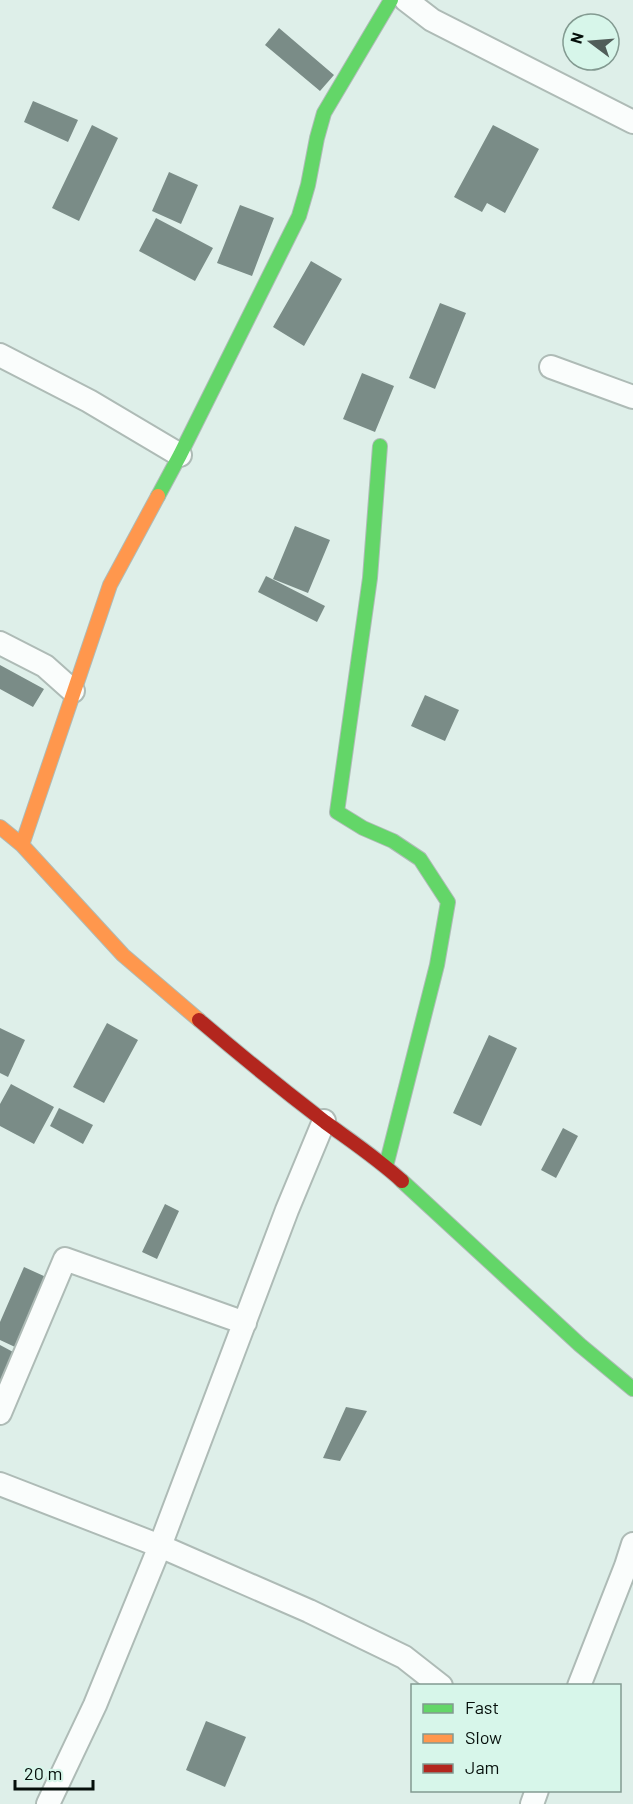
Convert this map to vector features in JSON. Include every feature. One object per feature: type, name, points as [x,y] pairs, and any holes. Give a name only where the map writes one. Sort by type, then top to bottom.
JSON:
[{"type":"street","points":[[22,845],[110,585],[180,455],[299,216],[324,113],[391,0]]},
{"type":"street","points":[[406,0],[432,20],[633,122]]},
{"type":"street","points":[[0,355],[89,401],[180,455]]},
{"type":"street","points":[[551,367],[633,397]]},
{"type":"street","points":[[380,446],[370,578],[337,812],[363,828],[393,841],[420,859],[448,902],[437,965],[386,1166]]},
{"type":"street","points":[[0,643],[45,666],[73,691]]},
{"type":"street","points":[[0,827],[22,845],[123,955],[244,1058],[386,1166],[580,1345],[633,1389]]},
{"type":"street","points":[[48,1804],[95,1705],[160,1546],[287,1210],[324,1121]]},
{"type":"street","points":[[0,1413],[65,1259],[245,1323]]},
{"type":"street","points":[[0,1484],[160,1546],[309,1611],[405,1657],[439,1684]]},
{"type":"street","points":[[580,1684],[633,1544]]},
{"type":"building","points":[[279,28],[334,75],[320,91],[265,45]]},
{"type":"building","points":[[33,101],[78,120],[68,142],[24,122]]},
{"type":"building","points":[[92,125],[118,138],[79,221],[52,208]]},
{"type":"building","points":[[493,125],[539,149],[505,213],[487,203],[482,212],[454,197]]},
{"type":"building","points":[[169,172],[198,185],[181,224],[152,211]]},
{"type":"building","points":[[240,205],[274,218],[252,276],[217,263]]},
{"type":"building","points":[[156,218],[213,248],[195,281],[139,251]]},
{"type":"building","points":[[311,261],[342,279],[304,346],[273,327]]},
{"type":"building","points":[[440,303],[466,313],[435,389],[409,378]]},
{"type":"building","points":[[362,373],[394,386],[375,432],[343,419]]},
{"type":"building","points":[[295,526],[330,540],[308,593],[273,579]]},
{"type":"building","points":[[266,576],[325,606],[317,622],[258,592]]},
{"type":"building","points":[[0,665],[44,689],[33,707],[0,689]]},
{"type":"building","points":[[425,695],[459,710],[445,741],[411,726]]},
{"type":"building","points":[[107,1023],[138,1040],[104,1103],[73,1087]]},
{"type":"building","points":[[0,1028],[25,1040],[8,1077],[0,1073]]},
{"type":"building","points":[[489,1035],[517,1048],[481,1126],[453,1113]]},
{"type":"building","points":[[11,1084],[54,1107],[34,1144],[0,1126],[0,1104]]},
{"type":"building","points":[[59,1108],[93,1125],[83,1144],[50,1126]]},
{"type":"building","points":[[563,1128],[578,1136],[556,1178],[541,1170]]},
{"type":"building","points":[[165,1204],[179,1211],[157,1259],[142,1252]]},
{"type":"building","points":[[24,1267],[46,1277],[15,1347],[0,1340],[0,1322]]},
{"type":"building","points":[[0,1345],[15,1353],[0,1384]]},
{"type":"building","points":[[346,1407],[367,1411],[340,1461],[323,1458]]},
{"type":"building","points":[[206,1721],[246,1737],[225,1787],[186,1770]]},
{"type":"traffic: fast","points":[[158,496],[299,216],[324,113],[391,0]]},
{"type":"traffic: fast","points":[[380,446],[370,578],[337,812],[363,828],[393,841],[420,859],[448,902],[437,965],[386,1166]]},
{"type":"traffic: fast","points":[[402,1181],[580,1345],[633,1389]]},
{"type":"traffic: slow","points":[[22,845],[110,585],[158,496]]},
{"type":"traffic: slow","points":[[0,827],[22,845],[123,955],[199,1020]]},
{"type":"traffic: jam","points":[[199,1020],[293,1097],[402,1181]]}]
